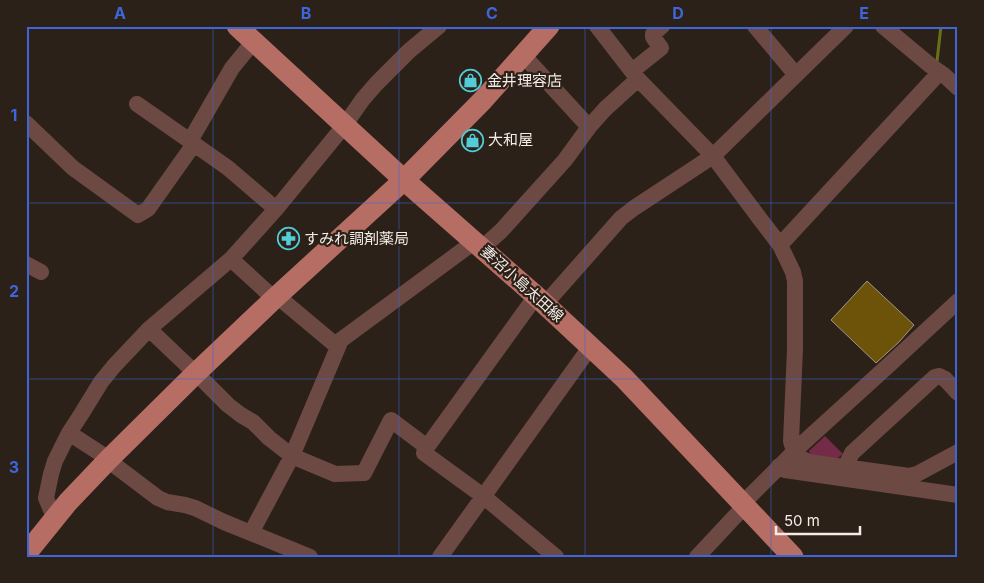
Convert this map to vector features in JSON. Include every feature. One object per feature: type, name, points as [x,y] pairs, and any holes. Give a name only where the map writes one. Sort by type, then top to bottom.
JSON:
[{"type":"main road","name":"妻沼小島太田線","points":[[237,26],[344,126],[591,346],[631,385],[793,557]]},
{"type":"main road","points":[[30,545],[109,459],[196,373],[404,180],[483,100],[549,26]]},
{"type":"street","points":[[56,516],[48,505],[46,498],[55,461],[70,433],[106,377],[126,352],[149,329],[231,259],[276,209],[344,126],[363,99],[391,68],[440,26]]},
{"type":"street","points":[[597,26],[635,75],[713,156],[780,245],[793,272],[795,281],[795,350],[791,441],[799,457],[808,462],[909,476],[917,474],[958,452]]},
{"type":"street","points":[[251,533],[292,456],[341,340],[508,224],[546,182],[589,127],[661,48],[653,34],[662,26]]},
{"type":"street","points":[[755,26],[796,75]]},
{"type":"street","points":[[426,450],[540,300],[621,218],[713,156],[846,26]]},
{"type":"street","points":[[884,26],[958,88]]},
{"type":"street","points":[[26,123],[73,168],[138,215],[148,209],[192,142],[232,68],[254,41]]},
{"type":"street","points":[[523,55],[589,127]]},
{"type":"street","points":[[780,245],[935,69]]},
{"type":"street","points":[[136,104],[228,168],[276,209]]},
{"type":"street","points":[[231,259],[268,293],[283,302],[338,347]]},
{"type":"street","points":[[26,264],[41,272]]},
{"type":"street","points":[[697,557],[740,511],[742,504],[780,466],[958,301]]},
{"type":"street","points":[[149,329],[228,405],[254,422],[269,438],[292,456],[335,474],[364,472],[391,420],[556,557]]},
{"type":"street","points":[[440,557],[591,346]]},
{"type":"street","points":[[845,467],[852,454],[935,377],[939,376],[945,379],[958,394]]},
{"type":"street","points":[[70,433],[109,459],[158,498],[167,502],[195,508],[224,522],[310,557]]},
{"type":"street","points":[[780,466],[785,470],[958,495]]},
{"type":"shaded area","points":[[825,436],[843,454],[835,460],[811,458],[809,451]]},
{"type":"building","points":[[867,281],[914,325],[876,363],[831,320]]},
{"type":"waterway","points":[[937,61],[941,26]]},
{"type":"place","name":"金井理容店","points":[[471,81]]},
{"type":"place","name":"大和屋","points":[[472,140]]},
{"type":"place","name":"すみれ調剤薬局","points":[[288,239]]}]
